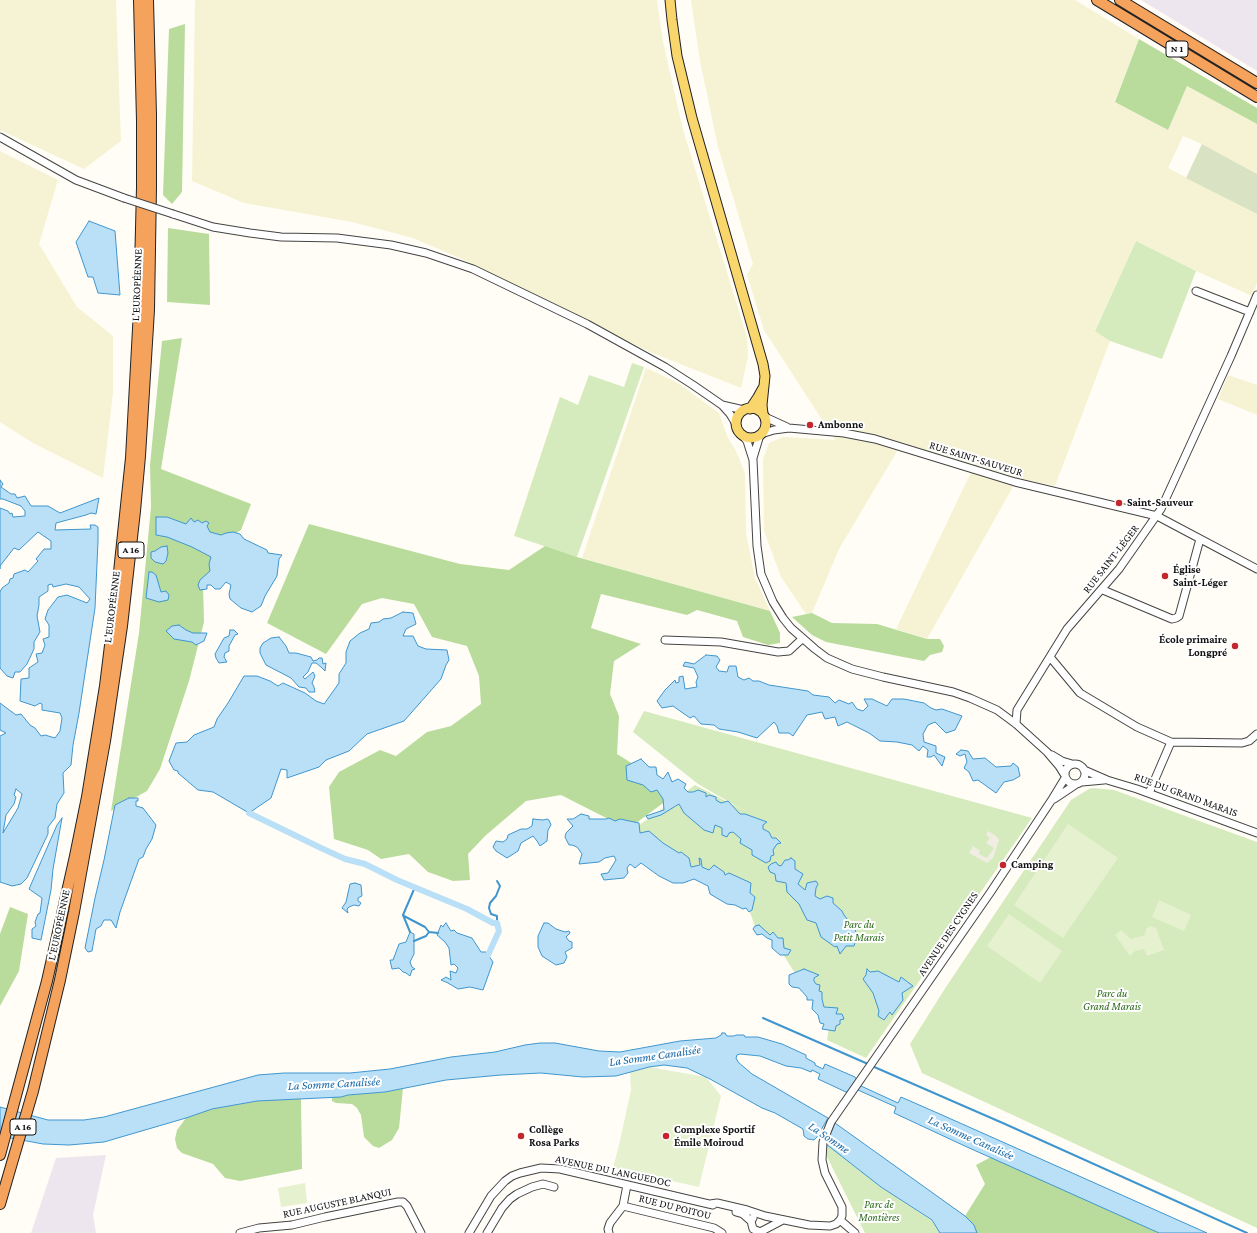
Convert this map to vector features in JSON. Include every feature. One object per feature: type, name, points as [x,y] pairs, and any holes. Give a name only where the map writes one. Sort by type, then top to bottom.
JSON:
[{"type":"highway","points":[[132,0],[141,78]]},
{"type":"highway","name":"L'EUROPÉENNE","points":[[0,1155],[47,982],[77,849],[105,686],[119,572],[131,458],[139,318],[142,187],[139,0]]},
{"type":"highway","name":"L'EUROPÉENNE","points":[[0,1204],[13,1164],[33,1091],[60,980],[85,856],[103,755],[130,561],[141,448],[148,310],[151,187],[148,0]]},
{"type":"highway","points":[[149,22],[152,0]]},
{"type":"highway","name":"N 1","points":[[1097,0],[1257,97]]},
{"type":"highway","name":"N 1","points":[[1120,0],[1257,83]]},
{"type":"main road","points":[[670,0],[675,43],[686,94],[705,166],[761,355],[764,370],[765,384],[762,405],[766,426],[760,435],[750,438],[743,436],[738,430],[736,424],[738,417],[758,397],[765,384]]},
{"type":"main road","points":[[747,409],[758,410],[764,415]]},
{"type":"street","points":[[0,136],[76,180],[124,198],[213,226],[281,237],[344,239],[391,245],[426,253],[473,269],[587,324],[665,367],[722,405],[736,424]]},
{"type":"street","points":[[1196,291],[1250,312]]},
{"type":"street","name":"RUE SAINT-LÉGER","points":[[1016,724],[1017,710],[1067,629],[1103,590],[1119,570],[1157,516],[1231,356],[1257,295]]},
{"type":"street","points":[[722,405],[747,409]]},
{"type":"street","name":"RUE SAINT-SAUVEUR","points":[[764,415],[776,423],[789,428]]},
{"type":"street","name":"RUE SAINT-SAUVEUR","points":[[760,435],[774,430],[789,428],[844,433],[868,437],[1015,482],[1157,516],[1257,569]]},
{"type":"street","points":[[753,460],[760,435]]},
{"type":"street","points":[[743,436],[747,441],[753,460],[756,546],[762,574],[773,602],[783,618],[802,639],[828,658],[852,669],[953,692],[997,710],[1016,724],[1047,752],[1070,784],[1079,783],[1085,777],[1083,767],[1078,764],[1062,761],[1047,752]]},
{"type":"street","points":[[1103,590],[1172,619],[1176,618],[1179,616],[1200,539]]},
{"type":"street","points":[[665,640],[721,642],[778,652],[789,651],[802,639]]},
{"type":"street","points":[[1050,657],[1080,692],[1137,727],[1171,742],[1242,743],[1249,741],[1257,734]]},
{"type":"street","points":[[1149,793],[1171,742]]},
{"type":"street","points":[[1065,776],[1066,769],[1072,764]]},
{"type":"street","name":"RUE DU GRAND MARAIS","points":[[1084,770],[1257,833]]},
{"type":"street","name":"AVENUE DES CYGNES","points":[[840,1220],[842,1216],[842,1207],[825,1173],[822,1156],[823,1142],[831,1122],[937,970],[1051,801],[1065,776]]},
{"type":"street","name":"RUE DU GRAND MARAIS","points":[[1079,783],[1108,780]]},
{"type":"street","name":"AVENUE DES CYGNES","points":[[1051,801],[1079,783]]},
{"type":"street","name":"AVENUE DU LANGUEDOC","points":[[469,1233],[494,1192],[512,1176],[528,1170],[541,1168],[560,1169],[710,1204],[742,1214],[751,1221]]},
{"type":"street","points":[[487,1233],[502,1208],[517,1194],[543,1184],[554,1187]]},
{"type":"street","points":[[609,1233],[608,1230],[610,1223],[623,1206],[627,1185]]},
{"type":"street","name":"RUE AUGUSTE BLANQUI","points":[[240,1233],[259,1228],[292,1225],[398,1202],[403,1202],[407,1206],[421,1233]]},
{"type":"street","name":"AVENUE DU LANGUEDOC","points":[[710,1204],[717,1203],[761,1215],[804,1224],[824,1226],[836,1224],[840,1220]]},
{"type":"street","name":"RUE DU POITOU","points":[[623,1206],[714,1228],[722,1233]]},
{"type":"street","points":[[763,1231],[768,1221],[761,1215],[753,1217],[751,1221],[752,1231],[763,1231],[783,1220]]},
{"type":"street","points":[[840,1220],[855,1233]]},
{"type":"shaded area","points":[[0,0],[116,0],[121,141],[84,169],[0,130]]},
{"type":"shaded area","points":[[195,0],[657,0],[663,42],[683,130],[747,337],[748,357],[741,388],[650,352],[464,260],[413,238],[352,222],[244,203],[192,181]]},
{"type":"shaded area","points":[[691,0],[1075,0],[1139,39],[1115,101],[1168,130],[1187,86],[1257,124],[1257,174],[1202,144],[1183,136],[1168,168],[1257,214],[1257,283],[1252,296],[1196,271],[1136,241],[1095,330],[1110,341],[1055,486],[1018,478],[927,639],[896,629],[974,466],[902,443],[839,549],[812,613],[806,614],[781,577],[764,531],[763,459],[769,443],[783,437],[835,440],[764,330],[747,275],[753,264],[718,147],[700,61]]},
{"type":"shaded area","points":[[1141,0],[1257,0],[1257,71]]},
{"type":"shaded area","points":[[0,151],[58,180],[39,244],[77,307],[113,336],[113,393],[103,478],[33,443],[0,422]]},
{"type":"shaded area","points":[[646,368],[678,383],[719,413],[728,438],[736,451],[745,474],[746,533],[755,578],[770,611],[582,558]]},
{"type":"shaded area","points":[[1228,375],[1257,385],[1257,415],[1218,399]]},
{"type":"shaded area","points":[[988,831],[999,840],[993,858],[987,863],[969,853],[973,846],[980,851],[979,854],[987,858],[994,848],[986,843],[990,838],[986,835]]},
{"type":"shaded area","points":[[106,1155],[93,1215],[96,1233],[31,1233],[56,1158]]},
{"type":"green space","points":[[185,24],[182,192],[172,204],[163,195],[169,29]]},
{"type":"green space","points":[[1139,39],[1257,108],[1257,124],[1187,86],[1168,130],[1115,102]]},
{"type":"green space","points":[[1202,144],[1257,174],[1257,214],[1186,178]]},
{"type":"green space","points":[[168,228],[209,234],[210,305],[167,302]]},
{"type":"green space","points":[[1136,241],[1196,271],[1162,359],[1110,341],[1095,331]]},
{"type":"green space","points":[[182,338],[161,469],[251,504],[241,530],[225,540],[203,585],[204,622],[189,681],[160,769],[147,791],[111,811],[139,633],[151,507],[150,465],[162,341]]},
{"type":"green space","points":[[632,363],[644,367],[577,557],[514,536],[560,397],[578,405],[589,375],[624,387]]},
{"type":"green space","points":[[309,524],[460,564],[509,570],[545,546],[577,557],[770,611],[780,633],[780,643],[768,645],[743,637],[737,621],[697,610],[687,615],[601,594],[591,628],[641,644],[614,661],[610,694],[619,716],[617,754],[678,792],[628,829],[561,795],[526,801],[485,836],[468,854],[470,880],[453,881],[428,872],[409,854],[381,859],[368,850],[334,839],[329,787],[339,772],[380,750],[396,756],[427,732],[451,726],[481,704],[479,676],[467,646],[432,637],[414,604],[382,598],[362,604],[326,654],[267,623]]},
{"type":"green space","points":[[812,613],[832,623],[877,624],[927,639],[940,639],[944,646],[942,652],[930,655],[924,661],[826,642],[812,635],[792,617]]},
{"type":"green space","name":"Parc du Petit Marais","points":[[644,711],[1032,818],[866,1058],[827,1040],[830,1021],[800,981],[777,945],[756,929],[743,893],[620,839],[695,785],[743,810],[698,784],[633,732]]},
{"type":"green space","name":"Parc du Grand Marais","points":[[1093,788],[1114,790],[1257,842],[1257,1228],[922,1073],[910,1044],[946,987],[1071,800]]},
{"type":"green space","points":[[1068,824],[1118,858],[1063,938],[1014,905]]},
{"type":"green space","points":[[1159,900],[1191,915],[1184,931],[1152,917]]},
{"type":"green space","points":[[10,907],[28,914],[19,971],[0,1006],[0,934]]},
{"type":"green space","points":[[1009,914],[1062,951],[1040,983],[987,946]]},
{"type":"green space","points":[[1150,926],[1156,928],[1164,950],[1147,956],[1144,949],[1135,951],[1130,956],[1115,935],[1121,930],[1131,939],[1145,935],[1146,929]]},
{"type":"green space","name":"Complexe Sportif Émile Moiroud","points":[[649,1067],[706,1077],[721,1096],[699,1187],[613,1168],[631,1090],[630,1072]]},
{"type":"green space","points":[[403,1088],[399,1128],[392,1140],[379,1148],[373,1146],[364,1137],[361,1115],[357,1108],[352,1104],[336,1103],[332,1101],[332,1097],[385,1092]]},
{"type":"green space","points":[[301,1098],[302,1169],[240,1181],[225,1178],[213,1164],[182,1153],[177,1148],[175,1139],[177,1130],[186,1118],[212,1109],[257,1101]]},
{"type":"green space","name":"Parc de Montières","points":[[826,1144],[881,1187],[932,1221],[940,1233],[865,1233],[826,1155]]},
{"type":"green space","points":[[993,1156],[1164,1233],[968,1233],[965,1216],[985,1184],[976,1165]]},
{"type":"green space","points":[[305,1183],[307,1203],[281,1207],[278,1188]]},
{"type":"water","points":[[89,221],[115,231],[120,295],[98,293],[93,277],[88,277],[76,242]]},
{"type":"water","points":[[0,480],[3,484],[1,487],[11,494],[15,494],[17,498],[25,496],[31,506],[48,506],[60,513],[99,498],[96,514],[91,513],[56,523],[55,530],[91,529],[90,525],[95,525],[98,527],[95,608],[71,765],[63,773],[64,793],[57,804],[55,818],[48,827],[48,834],[27,878],[21,884],[12,886],[0,882],[0,736],[6,733],[0,730],[0,703],[16,715],[21,714],[41,736],[45,735],[55,738],[60,731],[62,718],[60,713],[42,710],[42,704],[40,703],[35,706],[20,701],[21,679],[29,678],[29,668],[38,662],[36,654],[42,653],[45,645],[43,639],[49,637],[49,625],[45,619],[48,610],[58,597],[67,595],[87,603],[90,599],[79,587],[66,584],[53,587],[52,584],[48,585],[48,591],[39,597],[37,616],[40,632],[34,642],[34,649],[27,664],[20,672],[15,672],[13,678],[7,676],[0,668],[0,592],[2,588],[9,583],[10,579],[13,578],[14,574],[25,570],[28,572],[38,561],[36,559],[44,549],[51,549],[51,541],[38,532],[19,550],[14,548],[0,566],[0,508],[8,511],[10,514],[12,513],[13,517],[25,516],[25,511],[21,506],[0,499]],"holes":[[[16,789],[22,794],[18,808],[3,833],[6,815],[14,804]]]},
{"type":"water","points":[[156,517],[167,517],[186,524],[191,518],[194,522],[198,520],[202,523],[206,521],[209,523],[207,526],[210,532],[221,535],[233,532],[240,534],[244,539],[267,550],[268,553],[282,555],[279,559],[277,576],[261,606],[252,612],[241,608],[230,599],[229,594],[231,585],[226,582],[220,589],[215,589],[211,585],[207,585],[207,589],[200,590],[198,585],[200,580],[210,571],[209,564],[211,557],[192,547],[167,537],[156,535]]},
{"type":"water","points":[[167,546],[168,553],[166,561],[163,564],[155,562],[151,558],[151,552]]},
{"type":"water","points":[[149,572],[156,575],[161,592],[166,591],[169,595],[168,600],[159,602],[146,598]]},
{"type":"water","points":[[403,612],[413,613],[416,624],[406,629],[403,636],[413,636],[418,646],[426,649],[447,650],[449,660],[441,679],[404,721],[367,734],[349,751],[326,760],[319,767],[287,778],[287,770],[281,769],[271,798],[249,813],[213,792],[198,790],[178,773],[178,771],[174,770],[169,761],[176,743],[187,742],[194,735],[214,727],[217,719],[244,676],[257,676],[278,686],[283,683],[324,704],[339,683],[339,674],[346,663],[346,652],[350,641],[360,633],[369,629],[371,623],[391,618]]},
{"type":"water","points":[[179,625],[193,633],[207,633],[204,641],[196,645],[192,642],[174,639],[166,631],[172,626]]},
{"type":"water","points":[[230,630],[234,630],[238,634],[235,635],[229,646],[229,651],[225,653],[224,657],[227,662],[219,663],[215,654],[224,638],[229,636]]},
{"type":"water","points":[[279,637],[289,653],[296,653],[311,657],[313,661],[322,658],[323,664],[326,663],[325,671],[316,663],[312,663],[308,672],[303,677],[305,679],[313,672],[315,676],[312,683],[315,692],[309,692],[306,688],[299,687],[291,678],[266,665],[260,653],[260,648],[263,643],[271,638]]},
{"type":"water","points":[[706,655],[717,656],[720,660],[716,667],[719,671],[727,672],[729,666],[736,666],[738,677],[744,680],[749,678],[753,681],[759,681],[769,685],[808,691],[813,695],[829,697],[835,703],[839,700],[849,704],[852,702],[857,709],[863,711],[868,706],[864,699],[872,699],[887,706],[892,699],[904,699],[924,703],[936,710],[942,709],[962,716],[955,730],[946,733],[935,722],[928,725],[923,734],[924,742],[936,746],[936,753],[945,757],[942,766],[934,755],[927,757],[928,750],[923,746],[919,751],[912,745],[880,741],[869,733],[847,722],[838,726],[835,717],[825,719],[822,712],[807,715],[793,736],[789,733],[779,733],[774,722],[757,738],[738,732],[719,729],[714,725],[701,724],[694,716],[690,718],[673,706],[662,708],[657,701],[675,680],[676,683],[679,682],[679,677],[683,676],[685,689],[697,687],[696,682],[698,677],[694,668],[683,666],[685,662],[694,664]]},
{"type":"water","points":[[961,750],[968,751],[973,759],[985,758],[996,767],[1011,766],[1013,763],[1018,767],[1020,776],[1013,780],[1004,782],[996,793],[978,780],[973,781],[969,772],[964,768],[967,762],[965,754],[960,756],[956,754]]},
{"type":"water","points":[[641,759],[649,767],[656,767],[657,775],[663,779],[668,772],[672,782],[678,779],[686,784],[684,788],[688,792],[698,790],[706,793],[706,797],[709,795],[716,797],[716,800],[721,803],[728,801],[740,814],[745,814],[767,822],[763,825],[763,829],[769,832],[772,838],[776,838],[781,843],[777,844],[773,850],[774,855],[771,856],[770,861],[766,863],[752,855],[752,850],[740,843],[741,839],[733,832],[729,833],[727,837],[722,835],[722,828],[715,825],[713,833],[704,830],[684,813],[679,804],[661,815],[648,819],[646,816],[664,810],[663,799],[657,790],[651,792],[643,785],[627,780],[626,766]]},
{"type":"water","points":[[129,798],[138,798],[138,801],[136,801],[136,806],[143,808],[156,825],[152,839],[143,857],[139,859],[120,912],[116,928],[111,920],[104,920],[101,926],[96,929],[92,951],[88,952],[85,948],[115,805]]},
{"type":"water","points":[[581,814],[589,816],[589,819],[609,818],[615,821],[620,819],[639,823],[640,833],[649,831],[663,843],[679,853],[681,852],[689,858],[691,867],[700,865],[699,858],[701,859],[702,867],[709,870],[714,865],[724,872],[725,875],[729,873],[751,883],[750,893],[755,897],[752,910],[749,912],[746,908],[743,909],[735,905],[727,904],[710,894],[708,886],[694,879],[683,883],[673,883],[659,876],[641,863],[635,868],[630,864],[627,868],[628,873],[624,878],[604,880],[601,874],[608,873],[616,860],[614,856],[605,858],[599,862],[579,864],[582,854],[577,847],[569,845],[565,837],[566,833],[573,826],[567,819],[573,819]]},
{"type":"water","points":[[62,818],[51,890],[41,940],[32,938],[32,929],[36,926],[35,922],[38,914],[40,913],[42,898],[29,889],[57,825]]},
{"type":"water","points":[[533,819],[549,820],[551,825],[548,830],[547,841],[540,846],[533,836],[521,843],[518,851],[507,858],[496,851],[493,847],[496,841],[503,842],[507,839],[508,835],[521,829],[527,829],[532,826]]},
{"type":"water","points":[[791,858],[795,861],[795,869],[803,874],[798,884],[805,890],[807,883],[816,881],[818,884],[815,896],[820,899],[827,896],[833,898],[833,903],[842,911],[855,929],[857,937],[854,946],[846,946],[840,954],[837,946],[835,947],[821,937],[816,923],[807,920],[799,904],[787,892],[786,883],[776,881],[775,874],[770,872],[768,867],[776,862],[781,866],[785,860]]},
{"type":"water","points":[[355,883],[361,885],[362,896],[358,898],[358,901],[361,903],[359,906],[354,905],[349,907],[347,909],[348,913],[342,908],[346,902],[350,884]]},
{"type":"water","points":[[446,923],[451,931],[454,930],[457,933],[472,938],[481,952],[486,952],[493,962],[483,990],[470,987],[458,989],[441,980],[446,977],[451,980],[450,971],[456,973],[458,968],[454,964],[451,965],[449,948],[437,935],[441,925],[443,927]]},
{"type":"water","points":[[544,923],[548,923],[556,929],[565,932],[569,931],[570,933],[566,937],[572,942],[572,948],[565,952],[567,957],[564,963],[556,965],[542,956],[538,947],[538,936]]},
{"type":"water","points":[[759,925],[770,935],[773,932],[778,938],[783,938],[784,948],[791,950],[788,955],[780,955],[772,948],[772,940],[762,934],[757,935],[753,929],[755,926]]},
{"type":"water","points":[[410,932],[414,934],[414,954],[410,962],[412,967],[415,969],[412,970],[410,976],[399,968],[392,969],[390,960],[393,960],[399,944],[406,942]]},
{"type":"water","points":[[804,969],[819,975],[814,978],[814,981],[816,984],[820,985],[819,991],[822,992],[824,1007],[838,1008],[836,1014],[842,1014],[844,1019],[840,1020],[840,1024],[836,1026],[835,1031],[822,1029],[824,1024],[820,1023],[818,1015],[812,1009],[813,1000],[807,1000],[807,997],[799,988],[792,987],[789,984],[789,975]]},
{"type":"water","points":[[867,969],[870,972],[878,971],[899,982],[901,977],[913,986],[902,993],[903,1000],[892,1015],[890,1012],[884,1020],[878,1016],[879,1011],[873,993],[863,979],[866,975]]},
{"type":"water","name":"La Somme Canalisée","points":[[722,1033],[725,1033],[727,1036],[744,1035],[745,1037],[758,1037],[782,1044],[806,1055],[806,1058],[815,1063],[815,1065],[823,1069],[825,1064],[855,1077],[861,1086],[898,1103],[901,1097],[1207,1233],[1159,1233],[894,1113],[896,1107],[858,1090],[846,1092],[818,1079],[820,1074],[812,1070],[811,1072],[801,1068],[786,1066],[760,1056],[740,1054],[737,1055],[736,1058],[738,1062],[752,1074],[828,1118],[814,1140],[808,1139],[804,1136],[803,1129],[710,1079],[687,1068],[664,1065],[649,1067],[616,1076],[583,1077],[541,1073],[501,1075],[446,1080],[385,1092],[341,1097],[257,1101],[212,1109],[104,1142],[69,1145],[43,1144],[0,1136],[0,1107],[48,1120],[84,1120],[104,1117],[258,1075],[284,1073],[350,1073],[390,1069],[451,1057],[495,1052],[540,1043],[555,1043],[599,1051],[620,1052],[680,1041],[716,1038]]},
{"type":"water","name":"La Somme","points":[[835,1123],[965,1216],[974,1225],[977,1233],[940,1233],[932,1220],[881,1187],[826,1144]]},
{"type":"waterway","points":[[249,813],[345,859],[365,864],[397,880],[467,909],[493,923],[497,923],[499,931],[488,955]]},
{"type":"waterway","points":[[497,881],[500,886],[496,896],[490,903],[489,908],[491,914],[497,916],[497,923]]},
{"type":"waterway","points":[[410,932],[403,915],[415,887]]},
{"type":"waterway","points":[[404,916],[425,927],[429,932]]},
{"type":"waterway","points":[[414,941],[426,936],[429,932],[438,933]]},
{"type":"waterway","points":[[763,1018],[868,1064]]},
{"type":"waterway","points":[[872,1066],[1247,1233]]},
{"type":"place","name":"Ambonne","points":[[810,425]]},
{"type":"place","name":"Saint-Sauveur","points":[[1119,503]]},
{"type":"place","name":"Église Saint-Léger","points":[[1165,576]]},
{"type":"place","name":"École primaire Longpré","points":[[1235,646]]},
{"type":"place","name":"Camping","points":[[1003,865]]},
{"type":"place","name":"Collège Rosa Parks","points":[[521,1136]]},
{"type":"place","name":"Complexe Sportif Émile Moiroud","points":[[666,1136]]}]
